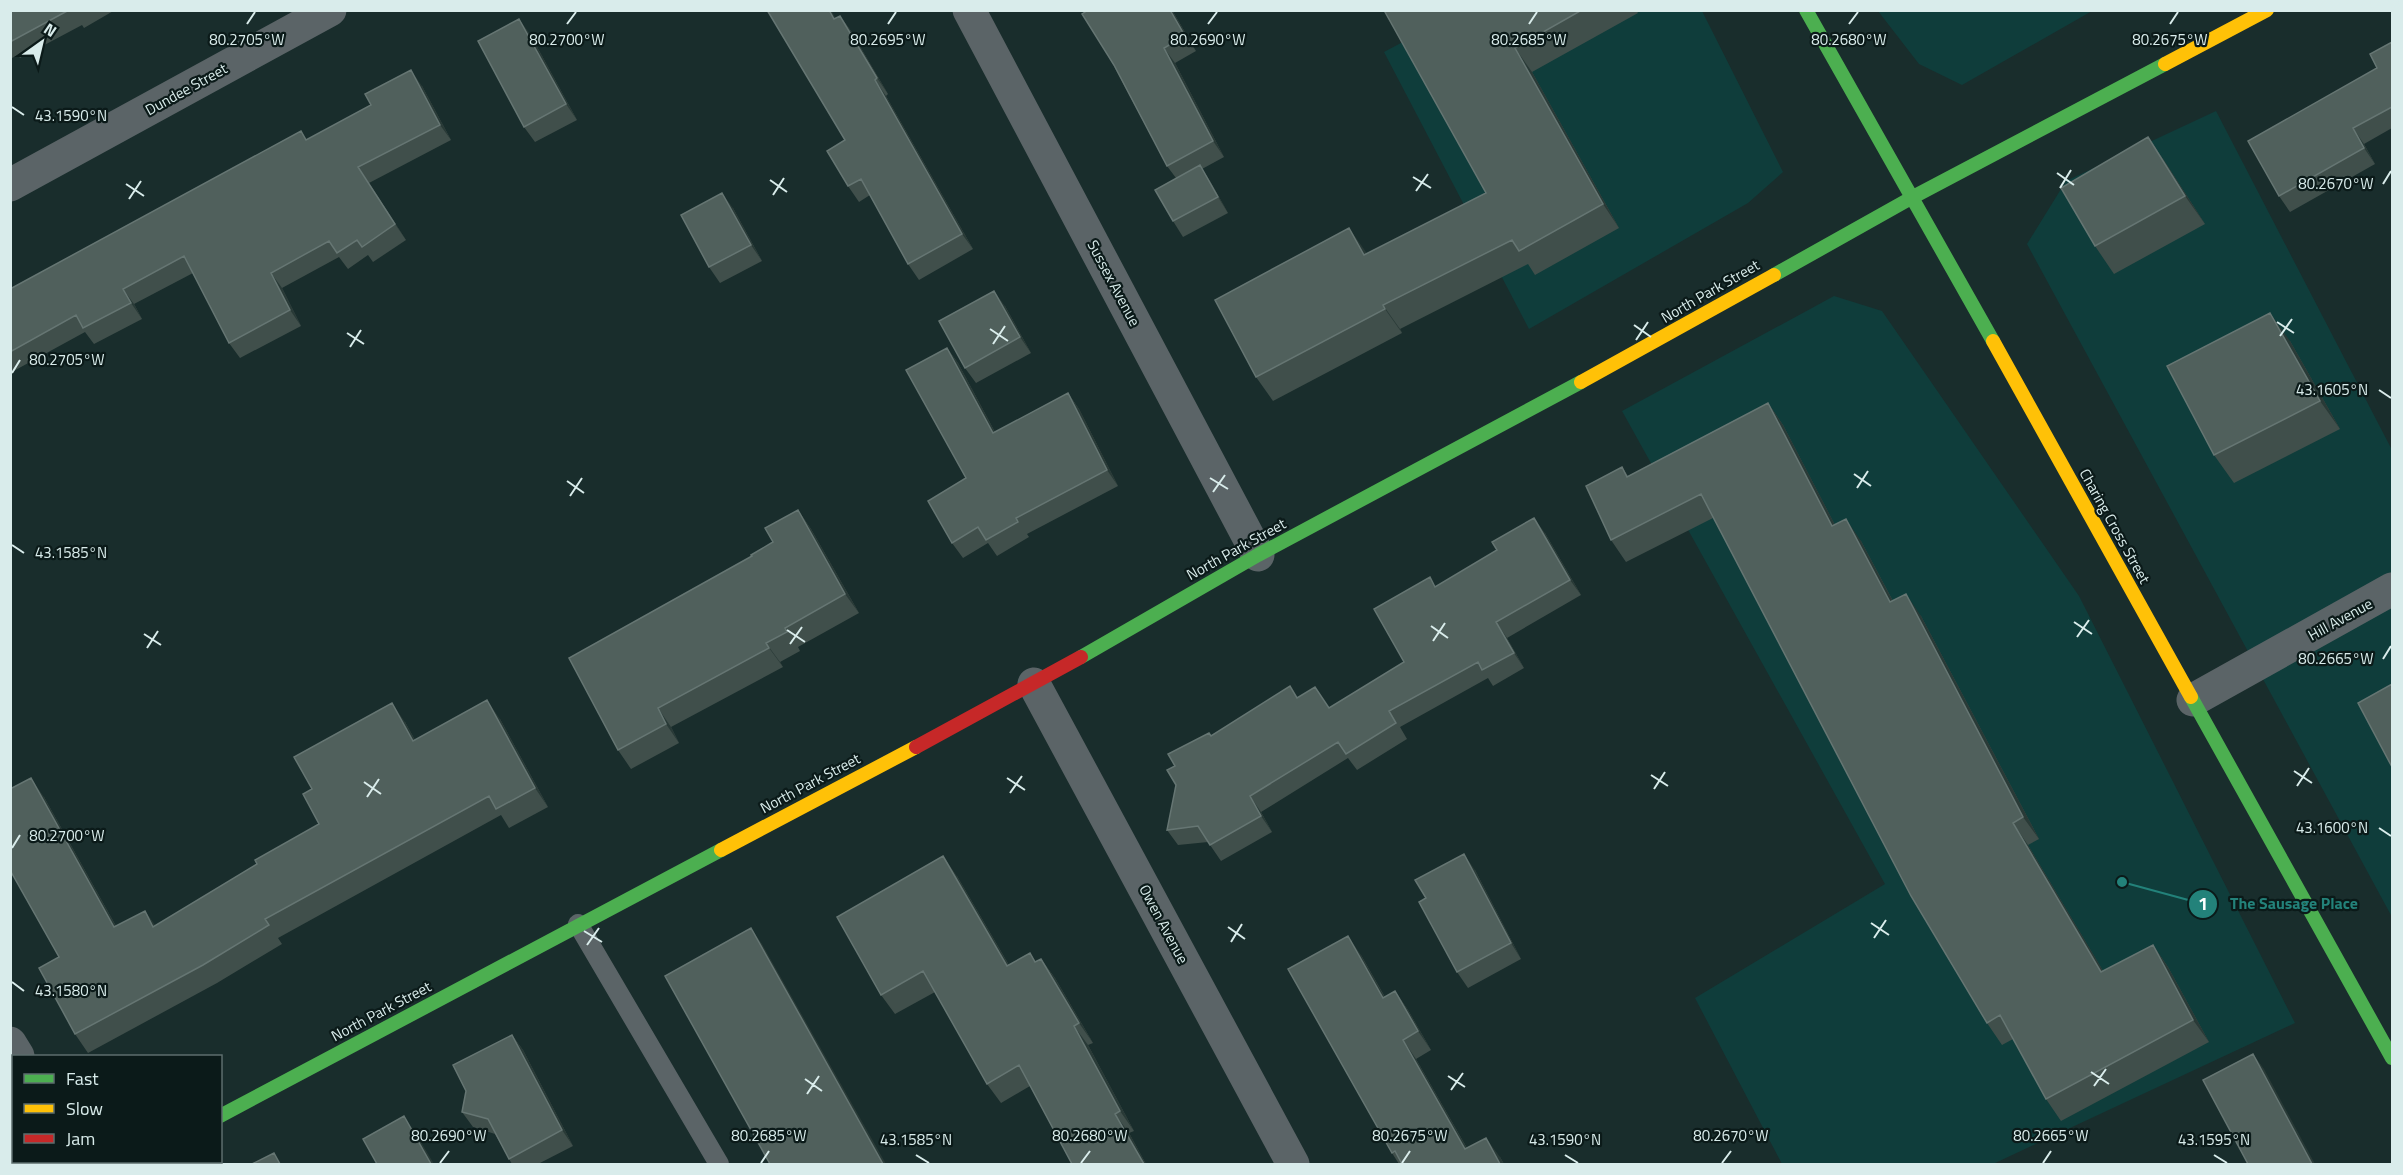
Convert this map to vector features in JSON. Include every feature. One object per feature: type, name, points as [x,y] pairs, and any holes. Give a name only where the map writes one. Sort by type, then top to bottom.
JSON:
[{"type":"street","name":"Dundee Street","points":[[10,185],[330,10]]},
{"type":"street","name":"Sussex Avenue","points":[[969,10],[1258,555]]},
{"type":"street","name":"Charing Cross Street","points":[[1806,10],[2392,1058]]},
{"type":"street","name":"North Park Street","points":[[222,1115],[1034,684],[1258,555],[1619,362],[1912,196],[2267,10]]},
{"type":"street","name":"Hill Avenue","points":[[2193,700],[2392,590]]},
{"type":"street","name":"Owen Avenue","points":[[1034,684],[1293,1164]]},
{"type":"lane","points":[[578,924],[719,1164]]},
{"type":"shaded area","points":[[1461,11],[1702,11],[1783,172],[1748,203],[1529,329],[1384,52]]},
{"type":"shaded area","points":[[1878,11],[2092,11],[1962,85],[1919,64]]},
{"type":"shaded area","points":[[2216,111],[2392,450],[2392,917],[2027,244],[2066,181]]},
{"type":"shaded area","points":[[1834,296],[1882,311],[2079,596],[2295,1023],[1993,1164],[1782,1164],[1695,998],[1885,884],[1622,411]]},
{"type":"building","points":[[10,10],[69,10],[10,42]]},
{"type":"building","points":[[767,10],[829,10],[834,19],[840,16],[877,78],[875,80],[962,234],[908,264],[861,179],[848,186],[827,151],[845,140]]},
{"type":"building","points":[[1084,10],[1170,10],[1185,36],[1164,48],[1213,141],[1167,166],[1114,65],[1082,14]]},
{"type":"building","points":[[1388,10],[1582,10],[1515,48],[1603,204],[1519,251],[1512,240],[1383,305],[1385,309],[1256,377],[1215,300],[1349,228],[1364,255],[1486,193],[1385,12]]},
{"type":"building","points":[[519,19],[566,104],[524,127],[478,41]]},
{"type":"building","points":[[2392,42],[2392,107],[2353,128],[2364,148],[2279,196],[2248,141],[2377,68],[2370,54]]},
{"type":"building","points":[[411,70],[440,125],[358,167],[395,224],[362,247],[357,240],[337,253],[329,241],[271,273],[290,310],[229,343],[184,256],[123,289],[131,303],[83,328],[76,315],[10,352],[10,289],[301,131],[306,140],[371,105],[365,94]]},
{"type":"building","points":[[2148,137],[2185,196],[2095,246],[2061,188]]},
{"type":"building","points":[[1200,165],[1218,197],[1173,221],[1155,190]]},
{"type":"building","points":[[722,193],[751,245],[709,267],[681,215]]},
{"type":"building","points":[[994,291],[1020,337],[965,368],[939,321]]},
{"type":"building","points":[[2270,313],[2320,401],[2214,455],[2167,366]]},
{"type":"building","points":[[947,348],[993,433],[1068,393],[1107,470],[1016,518],[1018,522],[986,540],[978,527],[952,543],[928,501],[966,478],[906,370]]},
{"type":"building","points":[[1768,403],[1832,526],[1846,519],[1890,602],[1906,594],[2023,817],[2013,823],[2101,972],[2153,945],[2193,1020],[2046,1099],[2000,1015],[1987,1023],[1911,896],[1701,494],[1611,540],[1586,486],[1622,467],[1627,477]]},
{"type":"building","points":[[798,510],[845,594],[785,628],[787,632],[766,643],[769,648],[658,708],[666,724],[618,750],[569,658],[752,556],[773,542],[765,528]]},
{"type":"building","points":[[1534,518],[1570,580],[1496,622],[1514,653],[1482,670],[1478,662],[1389,711],[1396,723],[1346,754],[1338,742],[1250,796],[1261,816],[1210,845],[1198,826],[1167,830],[1176,785],[1167,770],[1175,766],[1168,754],[1209,733],[1211,736],[1290,686],[1297,698],[1315,687],[1329,708],[1404,662],[1374,609],[1430,577],[1435,587],[1497,550],[1492,542]]},
{"type":"building","points":[[2392,684],[2392,767],[2358,703]]},
{"type":"building","points":[[487,700],[535,788],[496,809],[489,796],[265,919],[269,925],[203,965],[75,1034],[39,968],[59,957],[10,870],[10,789],[31,778],[114,927],[145,911],[153,927],[257,864],[255,860],[319,824],[303,794],[312,789],[294,757],[392,703],[413,741]]},
{"type":"building","points":[[1464,854],[1511,943],[1457,972],[1419,902],[1426,898],[1415,880]]},
{"type":"building","points":[[943,856],[1007,966],[1030,953],[1035,962],[1041,959],[1079,1023],[1074,1026],[1120,1111],[1115,1114],[1144,1164],[1072,1164],[1019,1065],[987,1084],[923,971],[881,995],[837,917]]},
{"type":"building","points":[[751,928],[883,1164],[770,1164],[665,976]]},
{"type":"building","points":[[1348,936],[1383,998],[1395,991],[1418,1031],[1403,1040],[1465,1149],[1486,1138],[1500,1164],[1402,1164],[1395,1151],[1392,1153],[1288,969]]},
{"type":"building","points":[[512,1035],[562,1130],[509,1159],[488,1119],[462,1112],[466,1091],[453,1065]]},
{"type":"building","points":[[2253,1054],[2312,1164],[2248,1164],[2203,1080]]},
{"type":"building","points":[[404,1116],[431,1164],[377,1164],[363,1139]]},
{"type":"building","points":[[274,1153],[280,1164],[252,1164]]},
{"type":"traffic: fast","points":[[1806,10],[1993,341]]},
{"type":"traffic: fast","points":[[1774,275],[1913,197],[2165,64]]},
{"type":"traffic: fast","points":[[1081,657],[1258,555],[1581,382]]},
{"type":"traffic: fast","points":[[2191,697],[2392,1058]]},
{"type":"traffic: fast","points":[[222,1115],[721,850]]},
{"type":"traffic: slow","points":[[2165,64],[2267,10]]},
{"type":"traffic: slow","points":[[1581,382],[1774,275]]},
{"type":"traffic: slow","points":[[1993,341],[2191,697]]},
{"type":"traffic: slow","points":[[721,850],[916,747]]},
{"type":"traffic: jam","points":[[916,747],[1081,657]]},
{"type":"place","name":"The Sausage Place","points":[[2122,882]]}]
